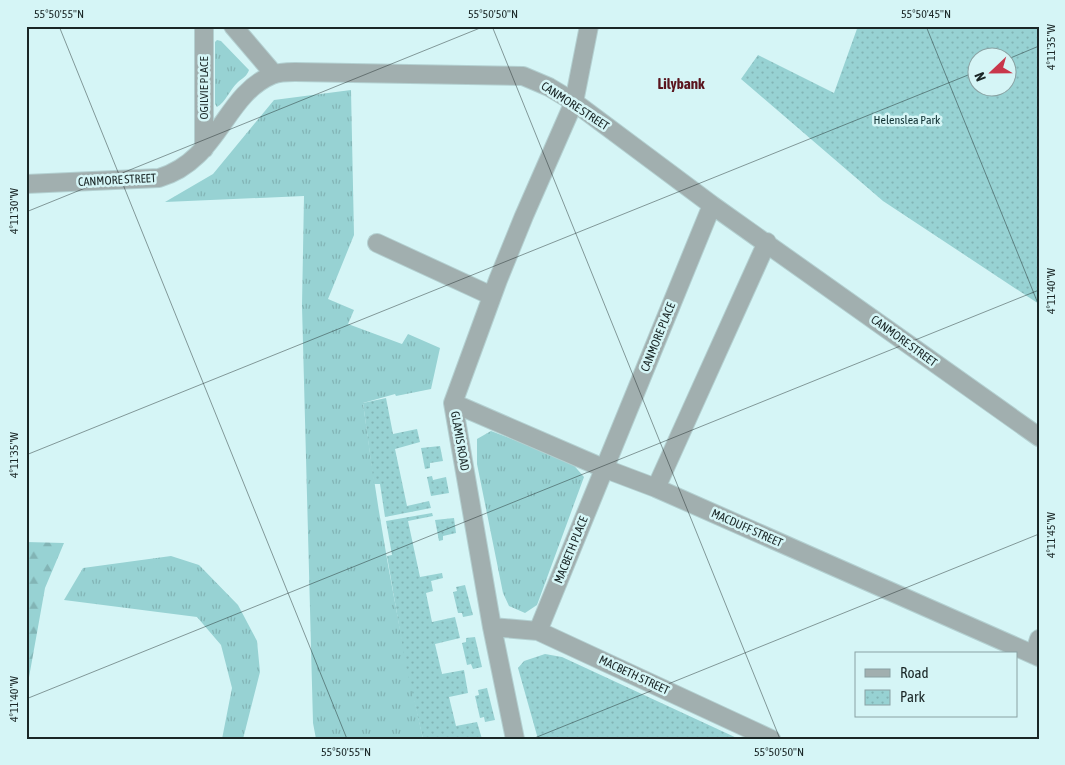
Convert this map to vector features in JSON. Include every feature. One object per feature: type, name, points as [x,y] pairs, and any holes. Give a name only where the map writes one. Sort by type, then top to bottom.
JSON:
[{"type":"street","name":"OGILVIE PLACE","points":[[204,26],[204,149]]},
{"type":"street","points":[[233,26],[274,74]]},
{"type":"street","name":"GLAMIS ROAD","points":[[515,739],[492,627],[453,403],[492,296],[524,216],[574,102],[589,26]]},
{"type":"street","name":"CANMORE STREET","points":[[26,184],[159,178],[172,174],[186,167],[204,149],[248,93],[257,84],[274,74],[295,72],[523,76],[549,87],[574,102],[712,205],[767,242],[1039,437]]},
{"type":"street","name":"CANMORE PLACE","points":[[604,468],[712,205]]},
{"type":"street","points":[[656,488],[767,242]]},
{"type":"street","points":[[377,243],[492,296]]},
{"type":"street","name":"MACDUFF STREET","points":[[453,403],[1037,650]]},
{"type":"street","name":"MACBETH PLACE","points":[[538,631],[604,468]]},
{"type":"street","name":"MACBETH STREET","points":[[492,627],[538,631],[771,739]]},
{"type":"green space","name":"Helenslea Park","points":[[858,26],[1039,26],[1039,304],[883,201],[741,79],[758,55],[834,93]]},
{"type":"green space","points":[[217,40],[221,41],[249,70],[217,107],[215,104],[215,42]]},
{"type":"green space","points":[[351,90],[354,235],[328,299],[354,310],[348,324],[402,344],[408,334],[440,348],[431,389],[396,396],[395,394],[363,403],[389,572],[423,739],[316,739],[313,723],[302,306],[304,196],[165,202],[213,174],[274,100]]},
{"type":"green space","points":[[386,398],[393,434],[417,429],[420,442],[395,449],[407,506],[429,501],[431,508],[385,517],[380,484],[374,484],[363,403]]},
{"type":"green space","points":[[491,431],[571,462],[584,477],[537,605],[525,613],[509,606],[503,593],[477,464],[477,439]]},
{"type":"green space","points":[[440,446],[443,461],[430,463],[430,468],[425,469],[421,448]]},
{"type":"green space","points":[[432,476],[433,480],[446,477],[449,493],[431,496],[427,477]]},
{"type":"green space","points":[[432,513],[433,516],[408,521],[420,577],[442,573],[443,578],[431,581],[433,591],[426,593],[432,622],[455,617],[460,638],[435,644],[442,674],[464,670],[468,693],[449,697],[456,726],[477,722],[482,739],[423,739],[406,666],[387,556],[392,555],[386,521]]},
{"type":"green space","points":[[454,518],[456,533],[443,536],[443,540],[439,541],[435,520]]},
{"type":"green space","points":[[26,542],[64,543],[45,588],[26,694]]},
{"type":"green space","points":[[171,556],[199,565],[238,605],[257,641],[260,672],[243,739],[222,739],[232,688],[221,645],[197,617],[64,600],[83,568]]},
{"type":"green space","points":[[465,585],[473,615],[463,617],[462,613],[458,613],[453,592],[457,591],[456,587]]},
{"type":"green space","points":[[475,637],[482,667],[473,669],[471,664],[467,665],[462,643],[466,642],[466,638]]},
{"type":"green space","points":[[545,654],[562,657],[739,739],[538,739],[518,668],[524,661]]},
{"type":"green space","points":[[487,688],[495,720],[485,722],[484,717],[480,718],[475,696],[479,695],[478,690]]},
{"type":"district","name":"Lilybank","points":[[681,84]]}]
